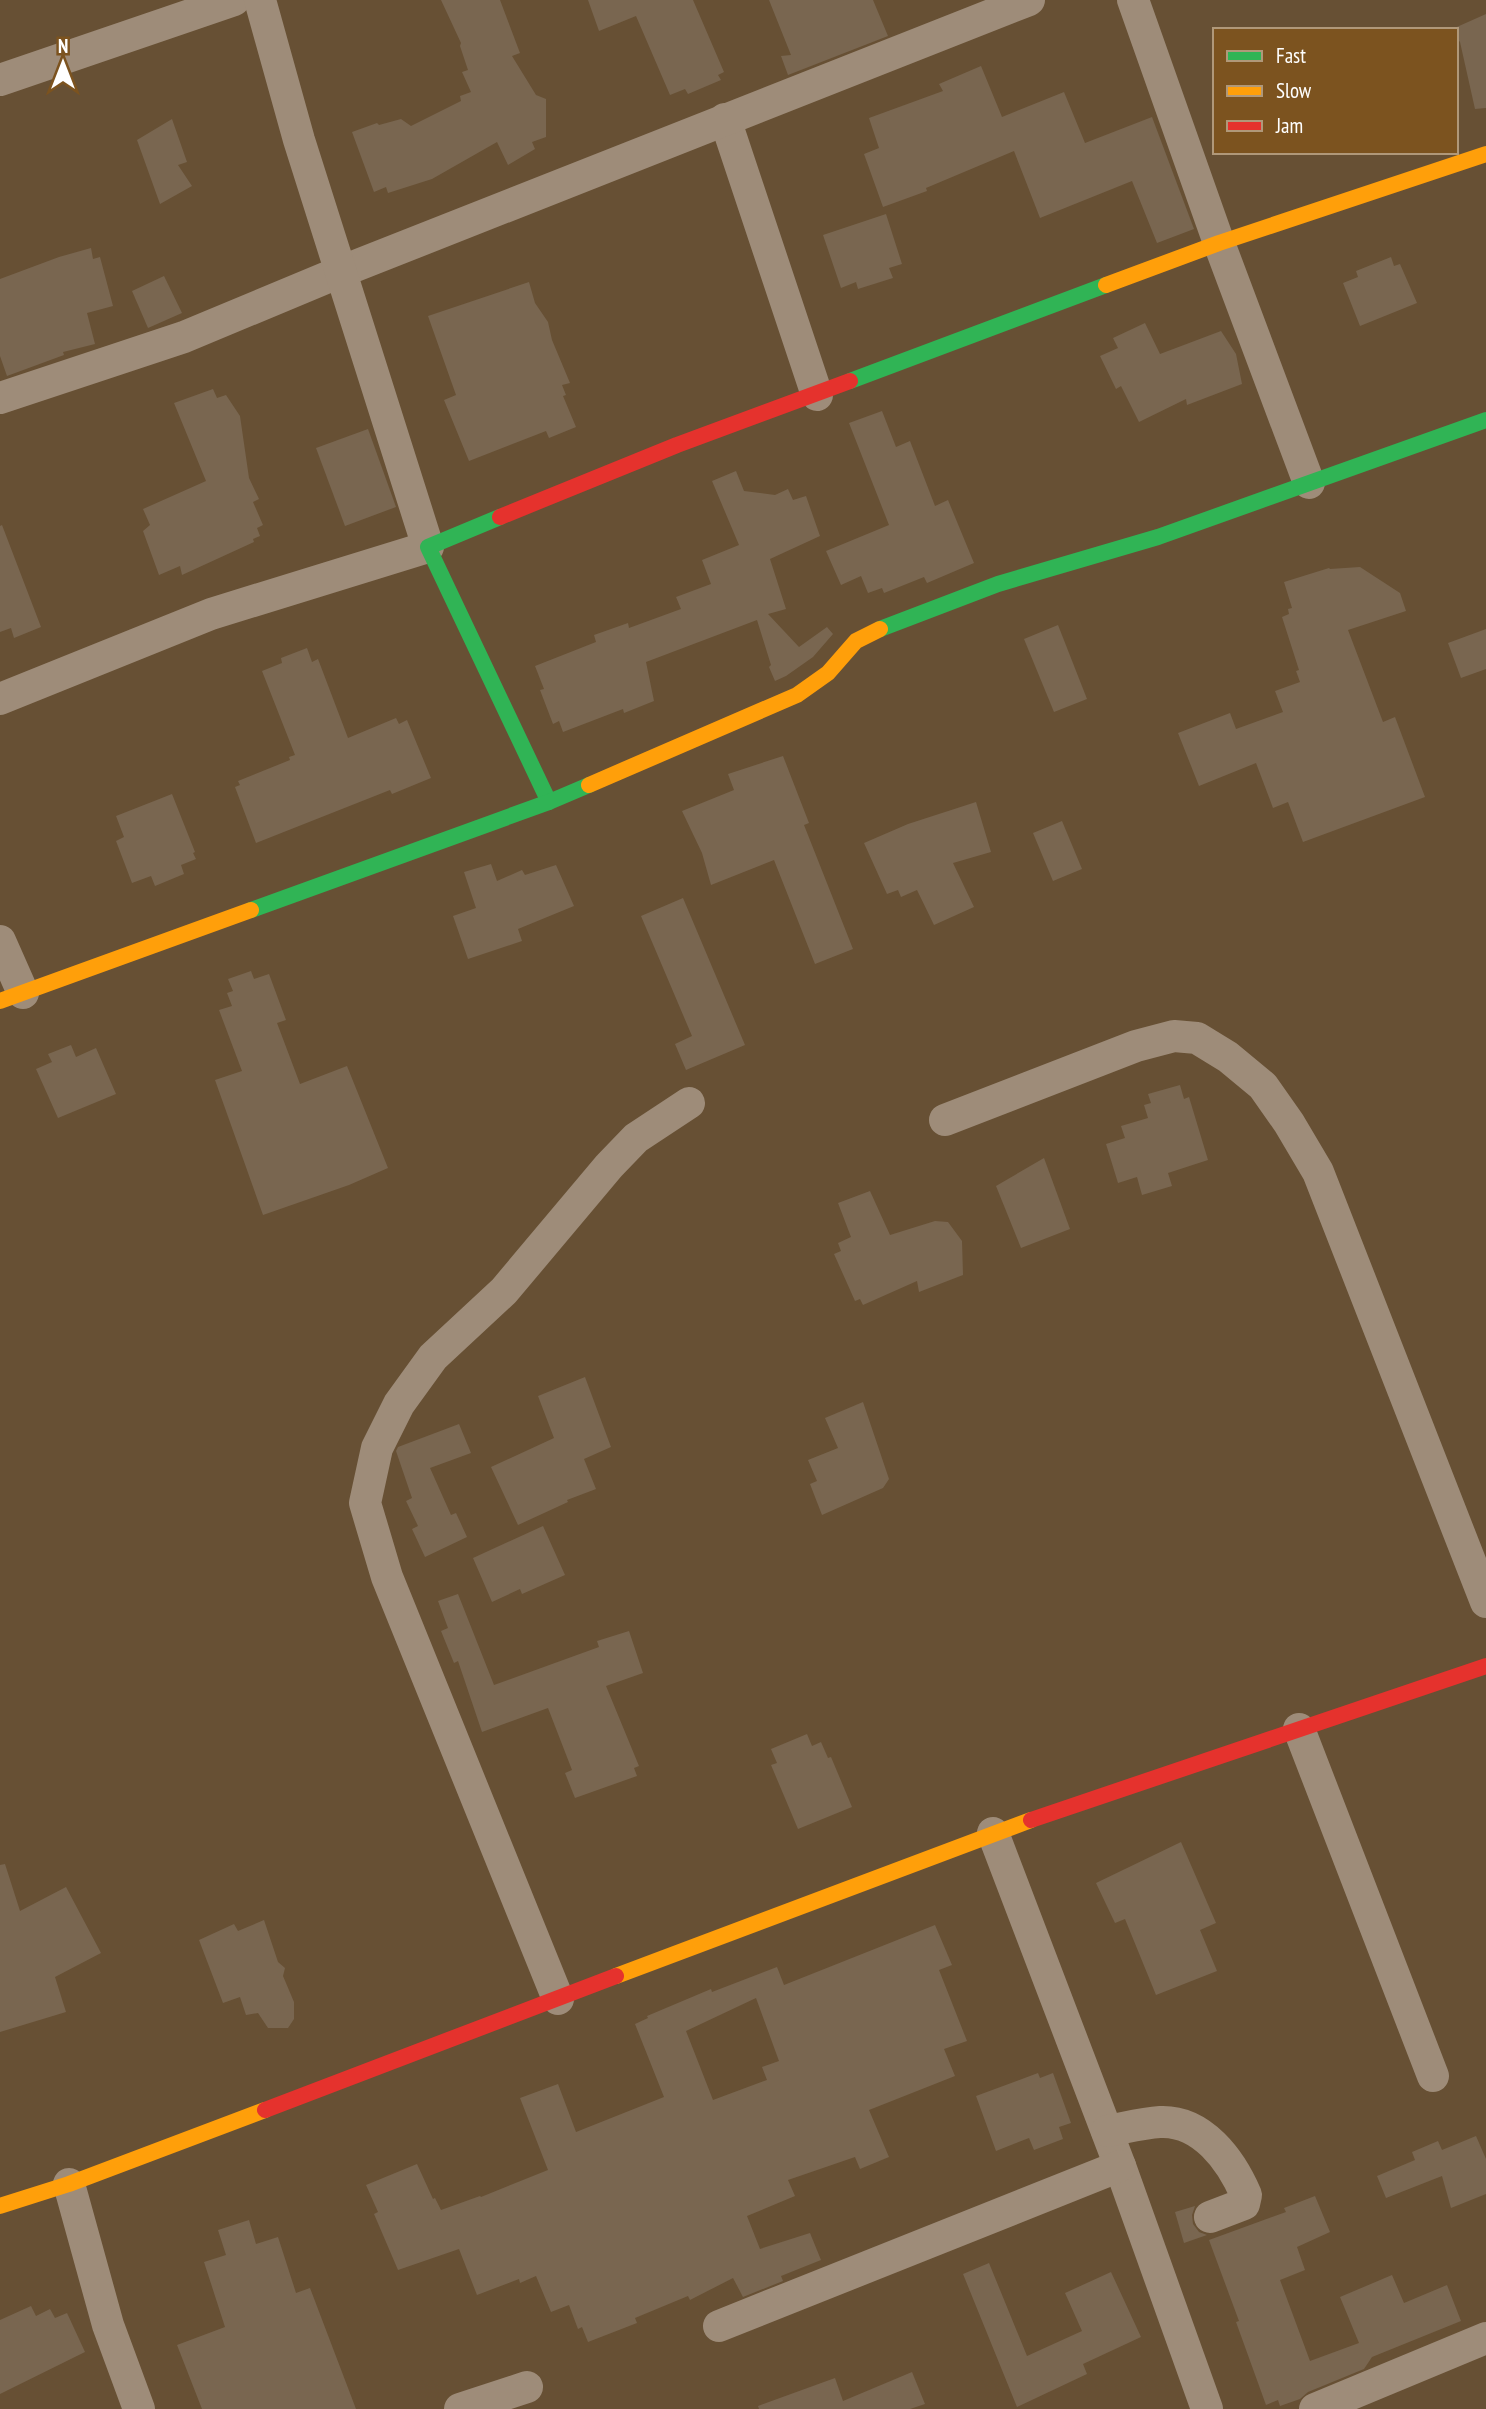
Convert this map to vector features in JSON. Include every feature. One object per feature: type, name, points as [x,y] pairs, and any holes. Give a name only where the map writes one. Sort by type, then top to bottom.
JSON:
[{"type":"street","points":[[2,74],[234,0]]},
{"type":"street","points":[[260,0],[299,140],[428,547],[549,802]]},
{"type":"street","points":[[0,398],[184,337],[340,272],[1029,0]]},
{"type":"street","points":[[1133,0],[1219,243],[1309,483]]},
{"type":"street","points":[[725,119],[817,394]]},
{"type":"street","points":[[0,699],[211,614],[428,547],[677,445],[1219,243],[1486,154]]},
{"type":"street","points":[[0,941],[11,997],[549,802],[797,695],[828,673],[856,641],[889,624],[998,584],[1158,537],[1486,420]]},
{"type":"street","points":[[945,1120],[1136,1046],[1174,1036],[1197,1038],[1228,1057],[1263,1086],[1318,1172],[1486,1602]]},
{"type":"street","points":[[558,1998],[387,1577],[366,1503],[377,1448],[399,1404],[433,1357],[504,1291],[609,1166],[636,1138],[689,1103]]},
{"type":"street","points":[[0,2206],[69,2184],[993,1833],[1486,1666]]},
{"type":"street","points":[[1299,1729],[1433,2076]]},
{"type":"street","points":[[993,1833],[1107,2131],[1208,2409]]},
{"type":"street","points":[[1107,2131],[1161,2122],[1183,2124],[1204,2135],[1220,2152],[1245,2194],[1244,2204],[1210,2217]]},
{"type":"street","points":[[719,2326],[1120,2166]]},
{"type":"street","points":[[69,2184],[108,2325],[139,2409]]},
{"type":"street","points":[[1315,2409],[1486,2338]]},
{"type":"street","points":[[460,2409],[527,2387]]},
{"type":"building","points":[[441,0],[500,0],[520,53],[512,56],[536,95],[546,99],[546,137],[532,142],[535,149],[508,165],[497,142],[432,179],[388,193],[386,187],[374,192],[352,132],[377,123],[379,125],[401,119],[411,126],[461,101],[460,96],[471,92],[462,72],[468,70],[461,43]]},
{"type":"building","points":[[588,0],[693,0],[724,72],[718,75],[721,80],[688,94],[685,89],[670,95],[636,16],[599,31]]},
{"type":"building","points":[[769,0],[873,0],[888,36],[788,75],[781,56],[791,55]]},
{"type":"building","points":[[1486,14],[1486,108],[1475,109],[1458,40],[1458,28],[1454,28]]},
{"type":"building","points":[[981,66],[1002,117],[1064,92],[1085,143],[1152,117],[1194,229],[1157,243],[1132,181],[1040,218],[1014,151],[926,188],[927,191],[883,207],[864,154],[879,148],[869,118],[943,91],[939,84]]},
{"type":"building","points":[[172,119],[187,162],[178,165],[192,186],[160,204],[137,140]]},
{"type":"building","points":[[886,214],[902,264],[889,268],[893,278],[858,289],[856,282],[841,288],[823,235]]},
{"type":"building","points":[[91,248],[93,259],[100,257],[113,306],[87,313],[95,344],[63,352],[64,355],[7,376],[0,356],[0,279]]},
{"type":"building","points":[[1391,257],[1394,266],[1400,264],[1417,303],[1360,326],[1343,283],[1358,277],[1356,271]]},
{"type":"building","points":[[164,276],[182,313],[148,328],[132,291]]},
{"type":"building","points":[[529,282],[535,303],[548,322],[552,340],[570,383],[562,385],[566,395],[563,396],[576,427],[549,438],[546,431],[469,461],[444,400],[456,395],[428,316]]},
{"type":"building","points":[[1145,323],[1160,354],[1221,331],[1236,354],[1242,384],[1187,405],[1186,399],[1139,422],[1121,386],[1116,389],[1100,356],[1118,348],[1113,338]]},
{"type":"building","points":[[213,389],[217,398],[226,395],[240,416],[249,478],[259,499],[253,502],[263,525],[257,528],[260,536],[253,539],[254,542],[182,575],[180,566],[159,575],[143,531],[150,525],[143,509],[206,481],[174,403]]},
{"type":"building","points":[[882,411],[896,447],[910,441],[935,506],[948,500],[974,563],[927,583],[924,577],[884,593],[882,588],[868,593],[861,576],[841,585],[826,551],[889,525],[849,423]]},
{"type":"building","points":[[368,429],[396,507],[345,526],[316,448]]},
{"type":"building","points":[[736,471],[744,491],[775,495],[788,489],[793,500],[806,496],[820,536],[770,559],[786,609],[768,614],[799,647],[827,627],[833,634],[813,657],[775,681],[757,620],[646,662],[654,701],[624,713],[623,709],[563,732],[559,721],[553,724],[540,690],[544,689],[535,666],[596,642],[594,635],[628,623],[629,628],[681,609],[676,597],[711,584],[702,560],[739,545],[712,481]]},
{"type":"building","points":[[2,525],[41,627],[14,638],[11,628],[0,632]]},
{"type":"building","points":[[1360,567],[1400,593],[1406,611],[1348,630],[1383,722],[1395,717],[1425,797],[1303,842],[1288,802],[1273,808],[1256,763],[1199,786],[1178,733],[1230,713],[1236,729],[1283,712],[1275,691],[1300,682],[1296,671],[1299,670],[1282,617],[1289,614],[1288,609],[1292,608],[1284,582],[1329,568]]},
{"type":"building","points":[[1058,625],[1087,699],[1054,712],[1024,639]]},
{"type":"building","points":[[1486,629],[1486,669],[1461,678],[1448,643]]},
{"type":"building","points":[[307,648],[312,662],[318,659],[348,738],[396,718],[399,724],[407,720],[431,778],[392,794],[390,790],[256,843],[235,787],[240,785],[238,781],[290,760],[289,757],[295,755],[262,671],[282,663],[281,658]]},
{"type":"building","points":[[783,756],[809,823],[804,825],[853,949],[815,964],[774,860],[711,885],[702,853],[682,811],[734,790],[728,774]]},
{"type":"building","points":[[172,794],[196,859],[181,865],[184,874],[155,886],[151,876],[132,883],[116,841],[124,837],[116,816]]},
{"type":"building","points":[[976,802],[991,852],[953,863],[974,907],[934,925],[917,890],[901,897],[898,890],[887,894],[864,843],[908,824]]},
{"type":"building","points":[[1062,821],[1082,869],[1053,881],[1033,833]]},
{"type":"building","points":[[491,864],[497,881],[522,870],[525,875],[556,865],[574,906],[518,929],[522,941],[468,959],[453,916],[476,908],[464,872]]},
{"type":"building","points":[[683,898],[745,1045],[686,1070],[675,1044],[692,1036],[641,916]]},
{"type":"building","points":[[251,971],[254,979],[269,974],[286,1020],[277,1023],[300,1084],[347,1066],[388,1168],[349,1185],[263,1215],[215,1080],[242,1071],[219,1010],[232,1006],[227,993],[233,991],[228,979]]},
{"type":"building","points":[[71,1045],[76,1057],[96,1048],[116,1094],[58,1118],[36,1069],[52,1062],[48,1054]]},
{"type":"building","points":[[1180,1085],[1184,1099],[1189,1097],[1208,1160],[1168,1173],[1172,1186],[1142,1195],[1137,1177],[1118,1183],[1106,1144],[1125,1138],[1121,1126],[1148,1118],[1144,1105],[1151,1103],[1148,1094]]},
{"type":"building","points":[[1044,1158],[1070,1229],[1021,1248],[996,1186]]},
{"type":"building","points":[[870,1191],[890,1235],[935,1221],[948,1222],[962,1241],[963,1275],[919,1292],[917,1281],[863,1305],[860,1299],[855,1301],[834,1254],[841,1251],[838,1243],[851,1237],[838,1203]]},
{"type":"building","points":[[585,1377],[611,1447],[584,1459],[596,1489],[567,1500],[568,1502],[518,1525],[491,1467],[554,1438],[538,1396]]},
{"type":"building","points":[[863,1402],[889,1479],[883,1488],[822,1515],[810,1484],[817,1481],[808,1460],[838,1448],[825,1418]]},
{"type":"building","points":[[459,1424],[471,1453],[430,1468],[451,1515],[456,1513],[467,1537],[425,1557],[412,1529],[418,1526],[406,1501],[412,1498],[396,1451],[398,1447]]},
{"type":"building","points":[[543,1526],[565,1575],[522,1594],[520,1589],[492,1602],[473,1558]]},
{"type":"building","points":[[458,1594],[494,1685],[599,1647],[597,1641],[629,1631],[643,1673],[606,1686],[639,1766],[634,1768],[637,1776],[575,1798],[565,1773],[572,1770],[548,1708],[482,1732],[458,1661],[454,1663],[441,1631],[448,1628],[438,1601]]},
{"type":"building","points":[[807,1734],[812,1746],[821,1742],[828,1758],[831,1757],[852,1807],[798,1829],[771,1765],[777,1763],[771,1749]]},
{"type":"building","points":[[1181,1842],[1216,1923],[1200,1930],[1217,1971],[1156,1995],[1125,1919],[1115,1923],[1096,1883]]},
{"type":"building","points":[[5,1864],[20,1911],[66,1887],[101,1953],[55,1977],[66,2012],[0,2032],[0,1865]]},
{"type":"building","points":[[264,1920],[278,1962],[285,1968],[283,1976],[294,2002],[294,2019],[288,2028],[268,2028],[258,2013],[246,2015],[240,1997],[223,2003],[199,1940],[234,1924],[238,1931]]},
{"type":"building","points":[[935,1925],[952,1965],[939,1970],[967,2041],[944,2049],[955,2076],[869,2110],[889,2157],[860,2169],[855,2157],[788,2180],[795,2196],[747,2216],[760,2249],[810,2233],[821,2260],[781,2276],[783,2281],[743,2297],[733,2278],[690,2300],[688,2296],[635,2318],[637,2323],[588,2342],[582,2327],[578,2329],[569,2305],[551,2312],[536,2276],[520,2283],[519,2279],[477,2295],[459,2249],[398,2270],[374,2214],[378,2212],[366,2185],[417,2164],[441,2210],[548,2170],[520,2098],[558,2084],[576,2132],[664,2097],[635,2024],[648,2018],[647,2016],[711,1989],[712,1992],[777,1967],[784,1985]],"holes":[[[756,1998],[779,2061],[762,2067],[767,2080],[713,2100],[686,2031]]]},
{"type":"building","points":[[1038,2073],[1040,2078],[1053,2073],[1071,2123],[1059,2127],[1063,2139],[1034,2150],[1029,2138],[996,2151],[976,2096]]},
{"type":"building","points":[[1476,2136],[1486,2159],[1486,2194],[1451,2208],[1442,2176],[1386,2198],[1377,2176],[1415,2160],[1412,2152],[1438,2141],[1442,2150]]},
{"type":"building","points":[[1315,2196],[1330,2232],[1297,2247],[1305,2270],[1280,2280],[1310,2361],[1359,2343],[1340,2297],[1392,2275],[1404,2303],[1447,2285],[1461,2321],[1372,2357],[1364,2369],[1308,2392],[1300,2399],[1280,2406],[1278,2400],[1266,2405],[1209,2240],[1286,2212],[1284,2208]]},
{"type":"building","points":[[1195,2206],[1193,2224],[1199,2232],[1207,2235],[1184,2243],[1175,2212]]},
{"type":"building","points":[[249,2220],[256,2244],[278,2237],[296,2293],[310,2288],[356,2409],[202,2409],[177,2345],[225,2327],[204,2262],[226,2255],[218,2230]]},
{"type":"building","points":[[989,2263],[1027,2356],[1082,2331],[1065,2293],[1111,2272],[1141,2337],[1083,2364],[1087,2374],[1017,2407],[963,2274]]},
{"type":"building","points":[[31,2306],[36,2316],[50,2309],[55,2318],[67,2313],[85,2352],[0,2394],[0,2320]]},
{"type":"building","points":[[912,2372],[925,2404],[910,2409],[759,2409],[758,2406],[835,2378],[843,2401]]},
{"type":"traffic: fast","points":[[850,381],[1106,285]]},
{"type":"traffic: fast","points":[[880,629],[998,584],[1158,537],[1486,420]]},
{"type":"traffic: fast","points":[[500,517],[428,547],[549,802]]},
{"type":"traffic: fast","points":[[251,910],[589,785]]},
{"type":"traffic: slow","points":[[1106,285],[1219,243],[1486,154]]},
{"type":"traffic: slow","points":[[589,785],[797,695],[828,673],[856,641],[880,629]]},
{"type":"traffic: slow","points":[[0,1001],[251,910]]},
{"type":"traffic: slow","points":[[616,1976],[1031,1820]]},
{"type":"traffic: slow","points":[[0,2206],[69,2184],[265,2110]]},
{"type":"traffic: jam","points":[[500,517],[677,445],[850,381]]},
{"type":"traffic: jam","points":[[1031,1820],[1486,1666]]},
{"type":"traffic: jam","points":[[265,2110],[616,1976]]}]
